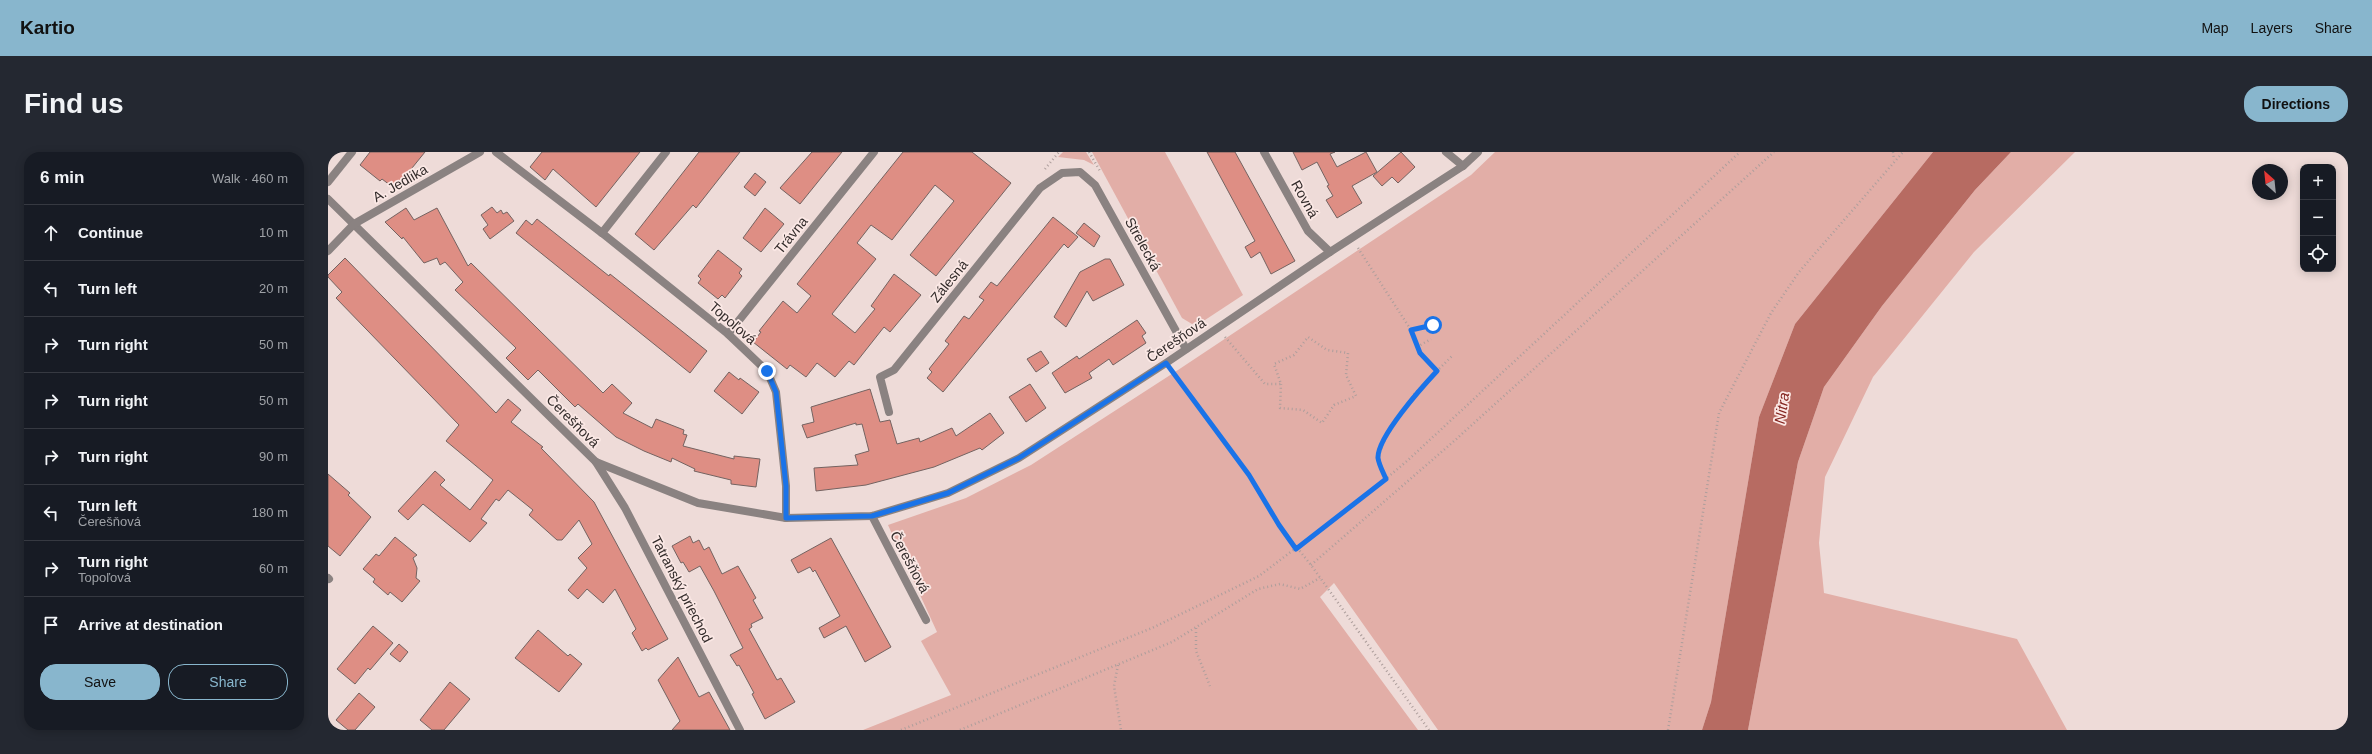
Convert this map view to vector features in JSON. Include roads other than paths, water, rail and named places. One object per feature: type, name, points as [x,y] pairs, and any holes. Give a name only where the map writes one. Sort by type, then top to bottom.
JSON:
[{"type":"street","points":[[328,182],[352,152]]},
{"type":"street","name":"A. Jedlika","points":[[328,252],[354,224],[480,152]]},
{"type":"street","name":"Topoľová","points":[[496,152],[602,233],[728,334],[767,371],[776,392],[786,486],[786,518]]},
{"type":"street","points":[[602,233],[666,152]]},
{"type":"street","name":"Trávna","points":[[728,334],[874,152]]},
{"type":"street","name":"Rovná","points":[[1264,152],[1308,231],[1330,252]]},
{"type":"street","points":[[1446,152],[1463,166]]},
{"type":"street","name":"Čerešňová","points":[[328,198],[596,462],[698,503],[786,518],[872,516],[948,493],[1019,458],[1166,363],[1330,252],[1463,166],[1478,152]]},
{"type":"street","name":"Strelecká","points":[[1062,173],[1080,172],[1095,185],[1186,349]]},
{"type":"street","name":"Zálesná","points":[[889,412],[880,377],[894,370],[1040,188],[1062,173]]},
{"type":"street","name":"Tatranský priechod","points":[[596,462],[625,508],[740,730]]},
{"type":"street","name":"Čerešňová","points":[[872,516],[926,620]]},
{"type":"water","name":"Nitra","points":[[1933,152],[2011,152],[1975,190],[1882,306],[1824,387],[1798,462],[1748,730],[1702,730],[1711,702],[1759,417],[1795,324]]}]
